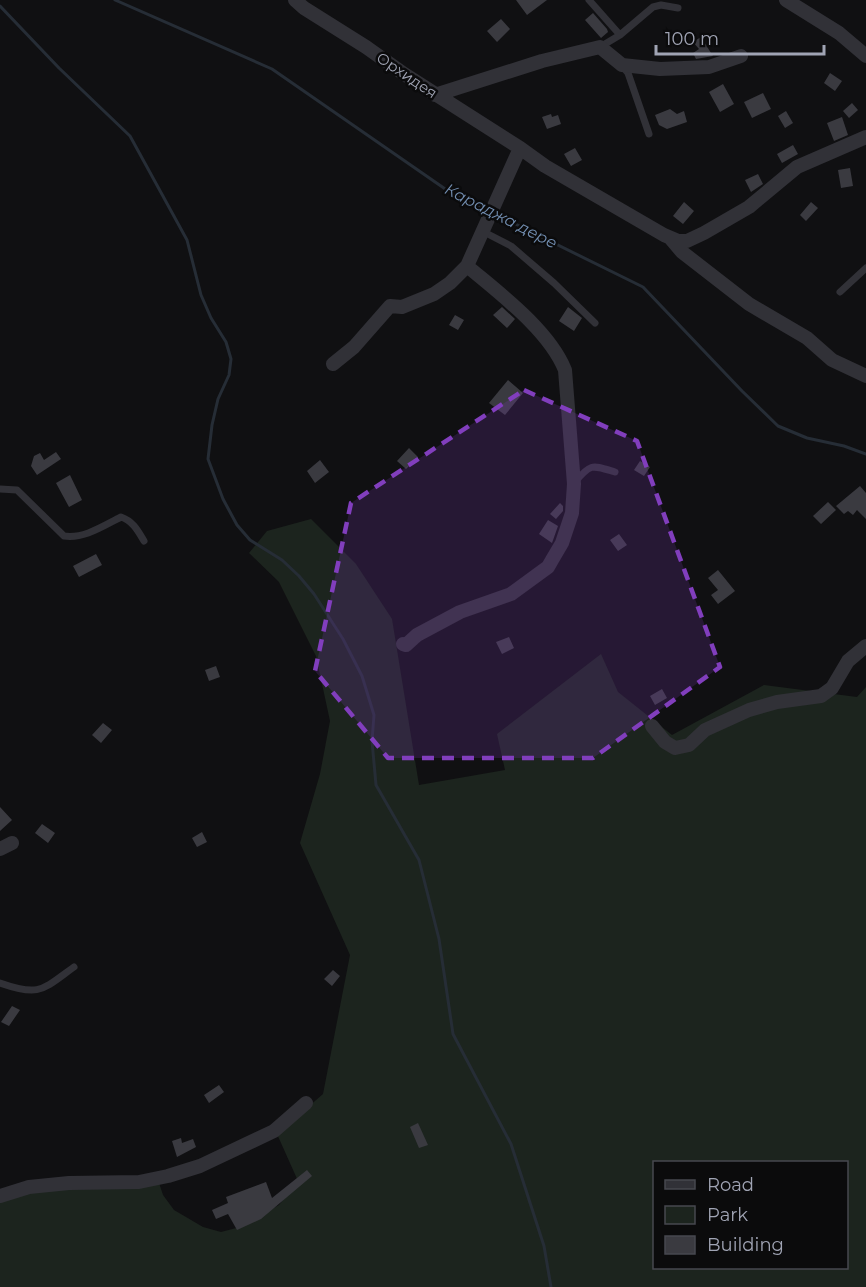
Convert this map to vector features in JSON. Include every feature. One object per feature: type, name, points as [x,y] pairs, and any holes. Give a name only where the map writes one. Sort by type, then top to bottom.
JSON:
[{"type":"street","name":"Орхидея","points":[[295,0],[545,166],[671,239],[682,252],[749,304],[807,338],[832,360],[866,376]]},
{"type":"street","points":[[786,0],[838,33],[866,56]]},
{"type":"street","points":[[435,95],[542,61],[600,47],[622,65],[660,69],[709,67],[741,56]]},
{"type":"street","points":[[671,239],[687,241],[704,233],[749,207],[797,167],[866,137]]},
{"type":"street","points":[[333,364],[354,347],[390,306],[402,307],[434,294],[450,283],[467,266],[520,148]]},
{"type":"street","points":[[403,644],[406,645],[417,635],[460,612],[511,594],[548,567],[562,543],[572,513],[574,484],[565,370],[561,359],[514,305],[467,266]]},
{"type":"street","points":[[652,726],[665,742],[675,748],[689,745],[705,729],[749,710],[777,702],[821,696],[832,688],[848,661],[866,646]]},
{"type":"street","points":[[0,1196],[39,1186],[139,1182],[168,1176],[200,1166],[274,1131],[306,1103]]},
{"type":"lane","points":[[589,0],[620,35]]},
{"type":"lane","points":[[600,47],[620,35],[653,7],[661,5],[678,8]]},
{"type":"lane","points":[[622,65],[628,73],[649,134]]},
{"type":"lane","points":[[482,231],[511,246],[554,283],[595,324]]},
{"type":"lane","points":[[840,292],[866,268]]},
{"type":"lane","points":[[574,484],[587,468],[595,465],[615,472]]},
{"type":"lane","points":[[0,489],[18,490],[64,536],[84,535],[121,517],[135,527],[144,541]]},
{"type":"lane","points":[[0,983],[30,992],[45,987],[74,967]]},
{"type":"highlighted area","points":[[524,390],[637,441],[720,667],[593,758],[388,758],[315,671],[351,503]]},
{"type":"green space","points":[[311,519],[356,564],[392,619],[419,785],[505,770],[497,734],[601,654],[618,692],[672,735],[764,685],[857,697],[866,687],[866,1287],[0,1287],[0,1192],[159,1183],[163,1195],[174,1210],[203,1227],[221,1232],[240,1227],[279,1205],[298,1181],[277,1134],[323,1094],[350,955],[300,843],[320,774],[330,721],[316,656],[279,582],[249,553],[267,531]]},
{"type":"building","points":[[516,0],[547,0],[527,15]]},
{"type":"building","points":[[593,13],[608,32],[601,38],[585,20]]},
{"type":"building","points":[[501,19],[510,29],[497,42],[487,31]]},
{"type":"building","points":[[701,37],[713,56],[696,59],[693,53],[699,49],[693,42]]},
{"type":"building","points":[[830,73],[842,81],[835,91],[824,83]]},
{"type":"building","points":[[723,84],[734,104],[720,112],[709,92]]},
{"type":"building","points":[[763,93],[771,109],[752,118],[744,102]]},
{"type":"building","points":[[852,103],[858,110],[849,118],[843,111]]},
{"type":"building","points":[[670,109],[677,114],[684,111],[687,122],[667,129],[659,125],[655,115]]},
{"type":"building","points":[[786,111],[793,123],[785,128],[778,116]]},
{"type":"building","points":[[551,114],[552,117],[558,115],[561,124],[547,129],[542,117]]},
{"type":"building","points":[[842,117],[848,135],[834,141],[827,123]]},
{"type":"building","points":[[793,145],[798,154],[782,163],[777,154]]},
{"type":"building","points":[[575,148],[582,160],[571,166],[564,154]]},
{"type":"building","points":[[850,168],[853,186],[841,188],[838,170]]},
{"type":"building","points":[[758,174],[763,184],[751,192],[745,180]]},
{"type":"building","points":[[684,202],[694,211],[683,224],[673,216]]},
{"type":"building","points":[[811,202],[818,208],[806,221],[800,215]]},
{"type":"building","points":[[502,307],[515,319],[507,328],[493,315]]},
{"type":"building","points":[[568,307],[582,318],[574,331],[559,321]]},
{"type":"building","points":[[455,315],[464,320],[458,330],[449,325]]},
{"type":"building","points":[[508,380],[523,393],[505,415],[489,403]]},
{"type":"building","points":[[409,448],[418,457],[406,469],[397,461]]},
{"type":"building","points":[[56,452],[61,459],[37,475],[31,466],[34,456],[40,453],[44,460]]},
{"type":"building","points":[[320,460],[329,472],[315,483],[307,471]]},
{"type":"building","points":[[640,461],[650,467],[644,476],[634,470]]},
{"type":"building","points":[[70,475],[82,500],[69,507],[56,483]]},
{"type":"building","points":[[860,486],[866,493],[866,519],[857,510],[853,515],[848,511],[844,514],[836,506]]},
{"type":"building","points":[[828,502],[836,510],[821,524],[813,516]]},
{"type":"building","points":[[560,503],[563,511],[556,519],[550,514]]},
{"type":"building","points":[[548,520],[558,526],[552,543],[539,534]]},
{"type":"building","points":[[619,534],[627,545],[618,551],[610,540]]},
{"type":"building","points":[[96,554],[102,565],[79,577],[73,566]]},
{"type":"building","points":[[718,570],[735,591],[718,604],[711,595],[718,590],[708,578]]},
{"type":"building","points":[[509,637],[514,648],[502,654],[496,642]]},
{"type":"building","points":[[216,666],[220,677],[209,681],[205,670]]},
{"type":"building","points":[[662,689],[667,698],[655,705],[650,696]]},
{"type":"building","points":[[103,723],[112,730],[101,743],[92,735]]},
{"type":"building","points":[[0,807],[12,820],[0,831]]},
{"type":"building","points":[[42,824],[55,833],[48,843],[35,833]]},
{"type":"building","points":[[202,832],[207,842],[197,847],[192,838]]},
{"type":"building","points":[[333,970],[340,976],[332,986],[324,979]]},
{"type":"building","points":[[12,1006],[20,1010],[9,1026],[1,1022]]},
{"type":"building","points":[[219,1085],[224,1092],[209,1103],[204,1095]]},
{"type":"building","points":[[418,1123],[428,1145],[419,1148],[410,1127]]},
{"type":"building","points":[[181,1138],[182,1143],[193,1139],[196,1147],[177,1157],[172,1141]]},
{"type":"building","points":[[307,1170],[312,1176],[261,1219],[237,1230],[228,1214],[216,1219],[212,1210],[228,1203],[226,1197],[266,1182],[272,1198]]},
{"type":"waterway","name":"Караджа дере","points":[[115,0],[272,69],[451,193],[486,210]]},
{"type":"waterway","points":[[0,6],[59,68],[130,136],[187,240],[201,295],[211,318],[226,342],[231,359],[229,375],[218,399],[212,425],[208,459],[223,499],[237,525],[250,540],[282,560],[314,594],[343,639],[362,676],[374,715],[372,741],[376,785],[419,860],[439,939],[453,1034],[511,1144],[544,1246],[551,1287]]},
{"type":"waterway","name":"Караджа дере","points":[[495,214],[643,287],[778,426],[807,438],[844,446],[866,454]]}]
